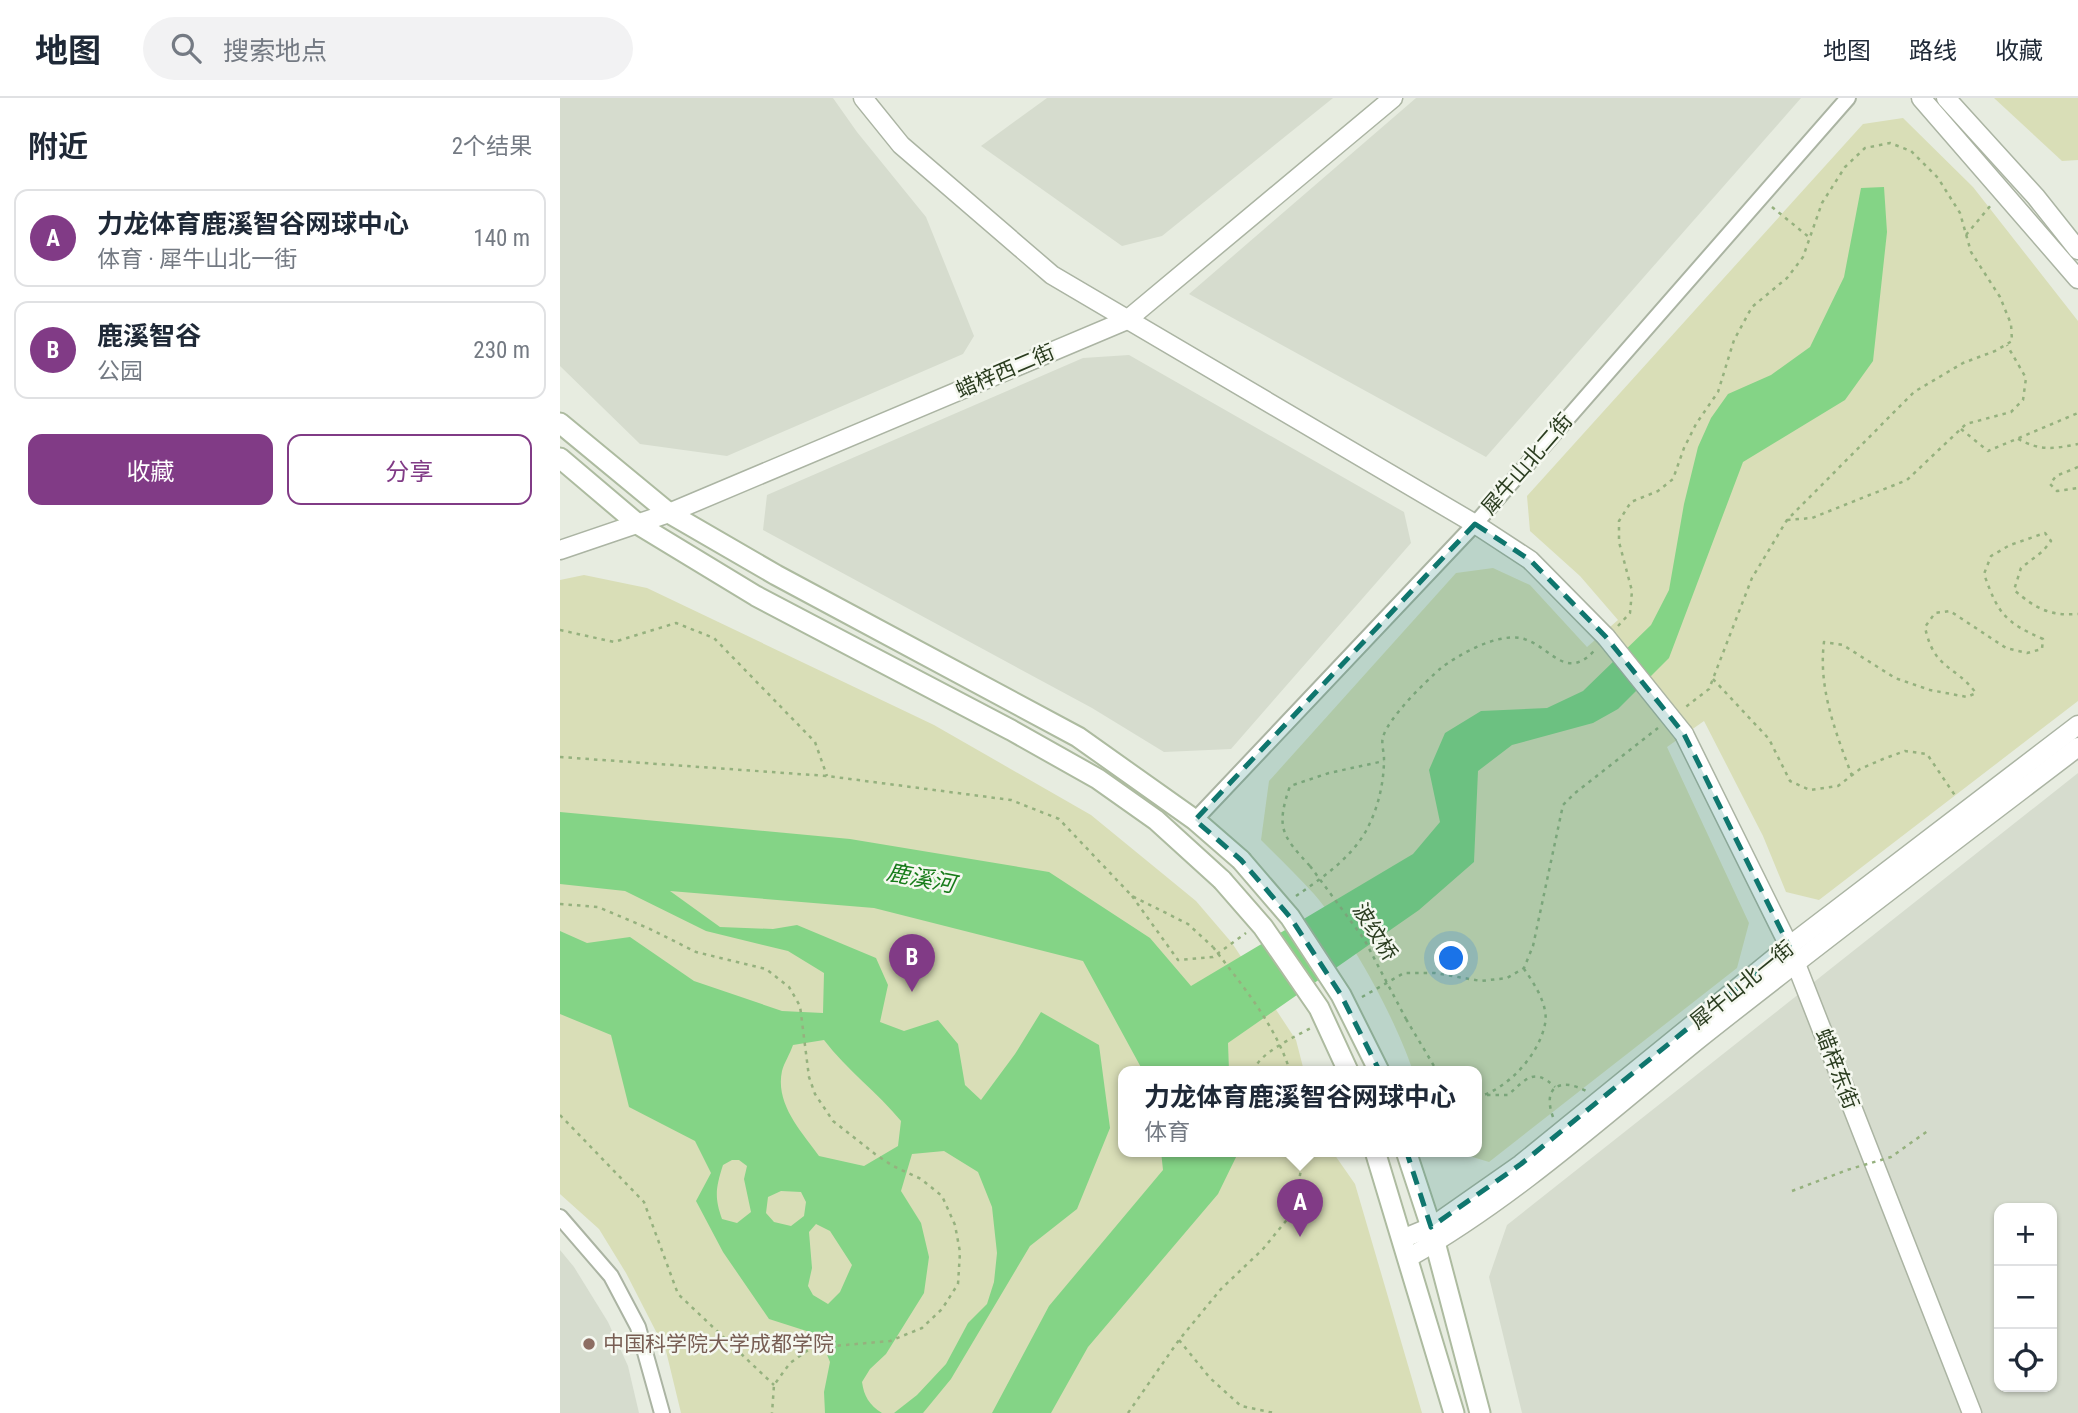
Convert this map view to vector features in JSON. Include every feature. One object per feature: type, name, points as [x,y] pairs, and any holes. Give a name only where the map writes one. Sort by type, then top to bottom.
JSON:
[{"type":"main road","points":[[560,423],[669,513],[776,575],[1078,737],[1195,820],[1241,860],[1290,917],[1341,995],[1376,1066]]},
{"type":"main road","points":[[560,458],[639,525],[756,596],[1011,730],[1098,779],[1156,820],[1222,880],[1263,927],[1319,1008],[1346,1066]]},
{"type":"main road","points":[[1378,1157],[1454,1413]]},
{"type":"main road","points":[[1408,1157],[1480,1413]]},
{"type":"street","name":"蜡梓东街","points":[[863,98],[901,145],[1052,275],[1475,524],[1530,560],[1604,640],[1684,734],[1792,954],[1972,1413]]},
{"type":"street","name":"蜡梓西二街","points":[[560,550],[669,513],[1127,320],[1393,98]]},
{"type":"street","name":"犀牛山北二街","points":[[1195,820],[1475,524],[1848,98]]},
{"type":"street","points":[[1921,98],[2078,279]]},
{"type":"street","points":[[1946,98],[2036,197],[2078,250]]},
{"type":"street","name":"犀牛山北一街","points":[[1405,1248],[1510,1191],[1965,811],[2078,725]]},
{"type":"street","name":"犀牛山北一街","points":[[1792,954],[2078,747]]},
{"type":"street","points":[[560,1217],[611,1276],[638,1327],[662,1413]]},
{"type":"path","points":[[1290,901],[1335,868],[1365,831],[1380,797],[1384,761],[1383,738],[1401,708],[1442,668],[1488,641],[1520,638],[1565,664],[1585,660],[1630,612],[1632,591],[1619,542],[1619,521],[1630,502],[1658,491],[1674,479],[1696,424],[1718,392],[1734,340],[1752,307],[1787,278],[1803,257],[1822,203],[1845,167],[1865,148],[1890,143],[1912,151],[1938,178],[1960,213],[1971,252],[2000,297],[2011,324],[2012,341],[1964,363],[1913,392],[1787,520],[1752,578],[1709,689],[1678,713]]},
{"type":"path","points":[[1966,235],[2003,191]]},
{"type":"path","points":[[1761,198],[1810,238]]},
{"type":"path","points":[[1787,520],[1812,518],[1907,480],[1965,424],[2011,412],[2023,400],[2026,378],[2006,344]]},
{"type":"path","points":[[1961,429],[1988,451],[2078,413]]},
{"type":"path","points":[[2018,439],[2052,450],[2078,444]]},
{"type":"path","points":[[2078,467],[2056,476],[2050,484],[2057,491],[2078,488]]},
{"type":"path","points":[[1852,776],[1834,729],[1825,692],[1822,656],[1824,642],[1843,645],[1895,678],[1930,690],[1967,698],[1976,693],[1967,681],[1941,663],[1928,645],[1925,627],[1935,613],[1950,611],[2006,648],[2027,653],[2042,649],[2043,639],[2015,627],[1995,604],[1984,574],[1991,556],[2010,545],[2045,533],[2051,541],[2021,568],[2014,590],[2031,604],[2057,615],[2078,614]]},
{"type":"path","points":[[560,630],[614,642],[676,623],[714,638],[815,742],[827,776]]},
{"type":"path","points":[[1713,680],[1769,738],[1790,781],[1810,790],[1838,786],[1883,759],[1905,751],[1927,754],[1965,811]]},
{"type":"path","points":[[1359,999],[1404,973],[1435,973],[1481,981],[1507,978],[1524,968],[1533,946],[1563,805],[1667,721]]},
{"type":"path","points":[[560,757],[827,776],[1011,800],[1059,819],[1132,896],[1178,960],[1213,957],[1246,933]]},
{"type":"path","name":"波纹桥","points":[[1384,761],[1329,773],[1290,786],[1282,809],[1282,830],[1364,939],[1434,1066]]},
{"type":"path","points":[[1132,896],[1188,924],[1213,947],[1247,991],[1283,1049],[1288,1066]]},
{"type":"path","points":[[560,904],[598,907],[696,952],[766,969],[789,987],[800,1006],[809,1077],[815,1094],[833,1121],[875,1154],[921,1179],[942,1196],[956,1225],[960,1252],[958,1284],[942,1309],[922,1328],[890,1341],[811,1348],[790,1363],[774,1385],[772,1413]]},
{"type":"path","points":[[1487,1095],[1516,1074],[1536,1046],[1546,1022],[1539,990],[1524,968]]},
{"type":"path","points":[[1255,1066],[1270,1052],[1314,1026]]},
{"type":"path","points":[[1482,1096],[1508,1095],[1526,1079],[1536,1075],[1546,1078],[1555,1087]]},
{"type":"path","points":[[1553,1117],[1548,1104],[1549,1095],[1555,1087],[1574,1084],[1586,1091]]},
{"type":"path","points":[[560,1115],[645,1202],[678,1294],[774,1385]]},
{"type":"path","points":[[1793,1191],[1847,1170],[1891,1157],[1929,1130]]},
{"type":"path","points":[[1128,1413],[1180,1340],[1221,1289],[1263,1249],[1294,1211],[1303,1157]]},
{"type":"path","points":[[1180,1340],[1210,1378],[1241,1406],[1274,1413]]},
{"type":"highlighted area","points":[[1475,524],[1530,560],[1606,637],[1684,734],[1789,946],[1521,1164],[1431,1227],[1382,1076],[1341,995],[1290,917],[1241,860],[1195,820]]},
{"type":"shaded area","points":[[560,98],[833,98],[926,217],[974,336],[963,354],[727,456],[640,444],[560,366]]},
{"type":"shaded area","points":[[1047,98],[1333,98],[1162,236],[1122,246],[981,146]]},
{"type":"shaded area","points":[[1416,98],[1801,98],[1486,457],[1189,294]]},
{"type":"shaded area","points":[[1994,98],[2078,98],[2078,160],[2062,161]]},
{"type":"shaded area","points":[[1903,118],[1973,187],[2078,321],[2078,701],[1819,900],[1786,892],[1763,836],[1704,721],[1667,747],[1749,923],[1737,968],[1489,1162],[1473,1157],[1482,1157],[1482,1066],[1411,1066],[1383,1002],[1343,932],[1314,894],[1261,840],[1269,781],[1456,573],[1493,568],[1530,585],[1587,647],[1618,620],[1580,576],[1530,531],[1527,496],[1863,124]]},
{"type":"shaded area","points":[[1129,355],[1404,512],[1411,543],[1231,749],[1164,752],[1092,708],[763,530],[767,495],[1083,358]]},
{"type":"shaded area","points":[[584,575],[647,588],[934,725],[1091,815],[1196,901],[1232,943],[1296,1040],[1303,1066],[1118,1066],[1118,1157],[1336,1157],[1355,1184],[1422,1413],[681,1413],[666,1351],[626,1273],[599,1229],[560,1194],[560,580]]},
{"type":"shaded area","points":[[2078,773],[2078,1413],[1522,1413],[1489,1277],[1507,1225]]},
{"type":"shaded area","name":"中国科学院大学成都学院","points":[[560,1250],[574,1267],[608,1322],[628,1366],[639,1413],[560,1413]]},
{"type":"water","name":"鹿溪河","points":[[1884,187],[1887,232],[1873,361],[1845,400],[1743,462],[1669,658],[1618,709],[1593,723],[1512,745],[1478,771],[1474,862],[1419,910],[1228,1043],[1229,1066],[1140,1066],[1083,961],[874,908],[670,891],[720,927],[773,929],[797,925],[876,958],[888,985],[880,1022],[904,1031],[938,1020],[958,1044],[965,1085],[981,1100],[1015,1054],[1041,1012],[1099,1045],[1110,1128],[1077,1209],[1030,1246],[951,1379],[923,1413],[894,1413],[917,1395],[946,1364],[968,1323],[987,1304],[994,1282],[997,1253],[992,1207],[978,1172],[944,1151],[912,1154],[901,1191],[921,1223],[929,1257],[924,1293],[886,1354],[870,1369],[862,1382],[868,1400],[882,1413],[825,1413],[824,1392],[830,1362],[819,1335],[769,1319],[723,1252],[696,1201],[711,1173],[695,1141],[629,1107],[611,1035],[560,1014],[560,931],[587,943],[630,937],[694,981],[782,1011],[823,1013],[824,973],[788,951],[706,931],[625,891],[560,884],[560,812],[850,839],[1049,872],[1150,938],[1191,986],[1413,854],[1440,822],[1429,770],[1445,733],[1481,711],[1547,708],[1583,691],[1651,625],[1669,590],[1684,504],[1698,447],[1711,418],[1728,394],[1771,375],[1810,347],[1844,277],[1861,188]],"holes":[[[824,1040],[901,1121],[898,1146],[864,1166],[819,1156],[791,1116],[782,1095],[782,1071],[793,1045]],[[739,1160],[747,1166],[744,1179],[751,1212],[737,1223],[722,1219],[717,1192],[723,1165]],[[781,1191],[801,1192],[806,1202],[804,1216],[791,1226],[774,1222],[766,1213],[768,1197]],[[816,1224],[830,1231],[852,1265],[840,1292],[828,1304],[813,1295],[808,1286],[812,1268],[809,1232]]]},
{"type":"water","points":[[1162,1157],[1236,1157],[1218,1194],[1088,1347],[1051,1413],[992,1413],[1049,1306],[1163,1170]]},
{"type":"place","name":"鹿溪智谷","points":[[912,992]]},
{"type":"place","name":"力龙体育鹿溪智谷网球中心","points":[[1300,1237]]},
{"type":"place","name":"中国科学院大学成都学院","points":[[589,1344]]}]
